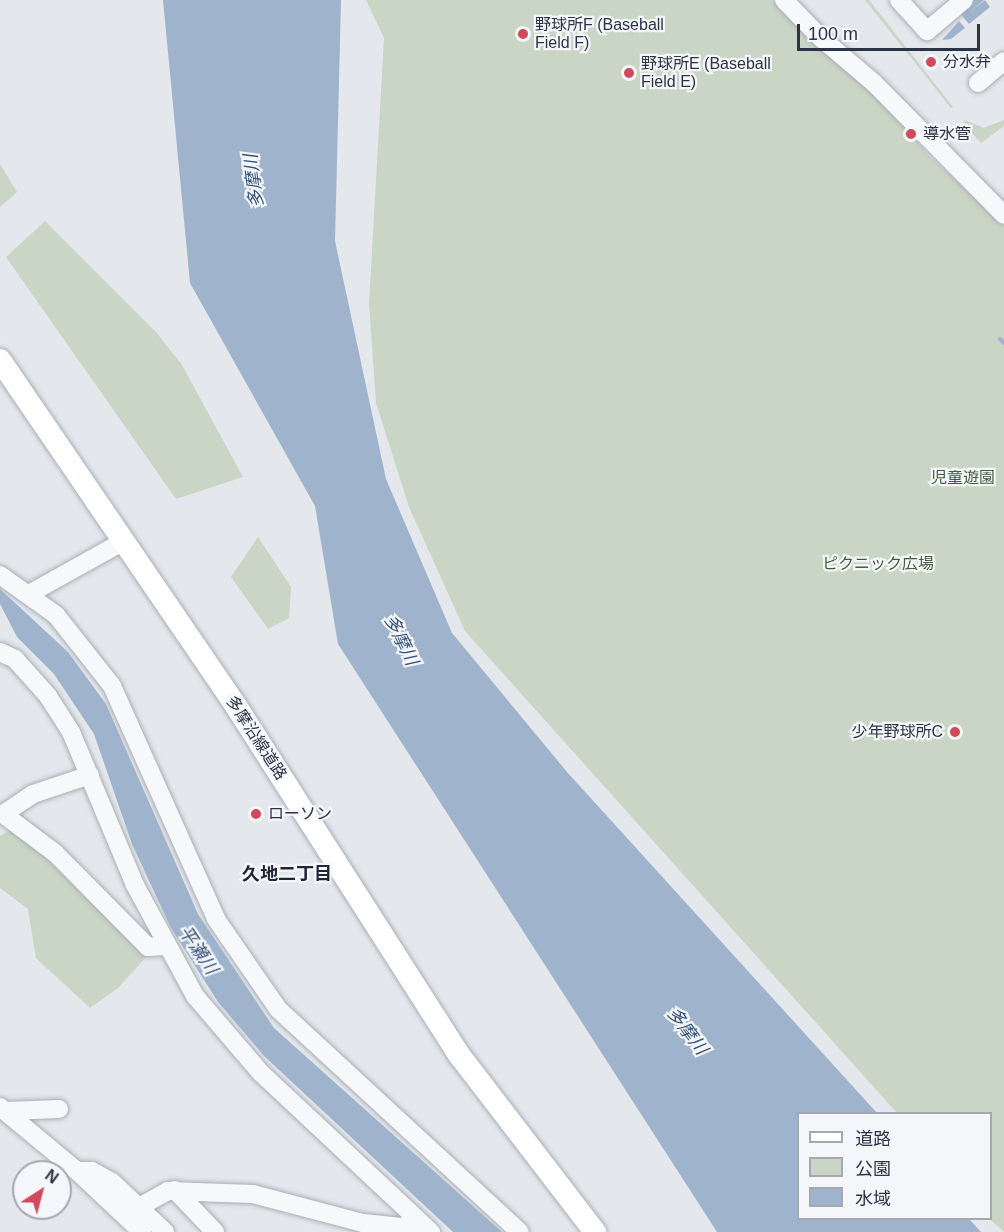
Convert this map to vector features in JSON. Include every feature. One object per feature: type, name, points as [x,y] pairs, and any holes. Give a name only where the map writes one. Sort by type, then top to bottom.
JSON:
[{"type":"main road","name":"多摩沿線道路","points":[[0,360],[236,706],[460,1056],[595,1232]]},
{"type":"street","points":[[784,0],[820,38],[874,83],[1004,215]]},
{"type":"street","points":[[899,0],[927,31],[964,0]]},
{"type":"street","points":[[978,82],[1004,61]]},
{"type":"street","points":[[29,594],[124,541]]},
{"type":"street","points":[[0,575],[29,594],[70,631],[112,686],[216,920],[254,977],[307,1039],[520,1232]]},
{"type":"street","points":[[0,652],[15,659],[48,696],[71,732],[135,885],[165,946],[195,996],[261,1074],[426,1228]]},
{"type":"street","points":[[90,775],[33,794],[3,814],[55,853],[148,947],[165,946]]},
{"type":"street","points":[[3,1109],[59,1109]]},
{"type":"street","points":[[3,1109],[77,1171],[142,1232]]},
{"type":"street","points":[[77,1171],[93,1171],[141,1206],[165,1232]]},
{"type":"street","points":[[141,1206],[156,1194],[175,1190],[253,1194],[363,1223],[426,1228]]},
{"type":"street","points":[[175,1190],[215,1232]]},
{"type":"green space","points":[[366,0],[772,0],[882,100],[928,155],[1004,225],[1004,1232],[991,1220],[992,1112],[896,1112],[465,631],[409,507],[376,403],[369,304],[384,38]]},
{"type":"green space","points":[[865,0],[869,0],[953,107],[951,108]]},
{"type":"green space","points":[[965,120],[984,128],[1004,120],[1004,126],[981,143],[963,123]]},
{"type":"green space","points":[[0,164],[17,192],[0,207]]},
{"type":"green space","points":[[45,221],[156,332],[182,365],[243,477],[176,499],[6,257]]},
{"type":"green space","points":[[258,537],[291,587],[289,618],[268,629],[231,577]]},
{"type":"green space","points":[[11,829],[75,882],[127,939],[148,955],[118,988],[90,1008],[36,958],[28,909],[0,888],[0,836]]},
{"type":"water","name":"多摩川","points":[[163,0],[341,0],[335,241],[386,479],[452,633],[567,772],[876,1112],[797,1112],[797,1220],[970,1220],[981,1232],[717,1232],[338,644],[315,506],[190,283]]},
{"type":"water","points":[[970,0],[984,0],[968,14],[985,0],[990,7],[969,24],[957,10]]},
{"type":"water","points":[[959,21],[965,28],[951,39],[942,40]]},
{"type":"water","name":"平瀬川","points":[[0,589],[68,652],[106,704],[198,914],[274,1028],[502,1232],[453,1232],[264,1056],[218,1002],[171,928],[132,844],[94,734],[54,674],[17,637],[0,604]]},
{"type":"waterway","points":[[1000,339],[1004,343]]},
{"type":"place","name":"野球所F (Baseball Field F)","points":[[523,34]]},
{"type":"place","name":"分水弁","points":[[931,62]]},
{"type":"place","name":"野球所E (Baseball Field E)","points":[[629,73]]},
{"type":"place","name":"導水管","points":[[911,134]]},
{"type":"place","name":"少年野球所C","points":[[955,732]]},
{"type":"place","name":"ローソン","points":[[256,814]]},
{"type":"district","name":"久地二丁目","points":[[287,874]]},
{"type":"park label","name":"児童遊園","points":[[963,478]]},
{"type":"park label","name":"ピクニック広場","points":[[878,564]]}]
